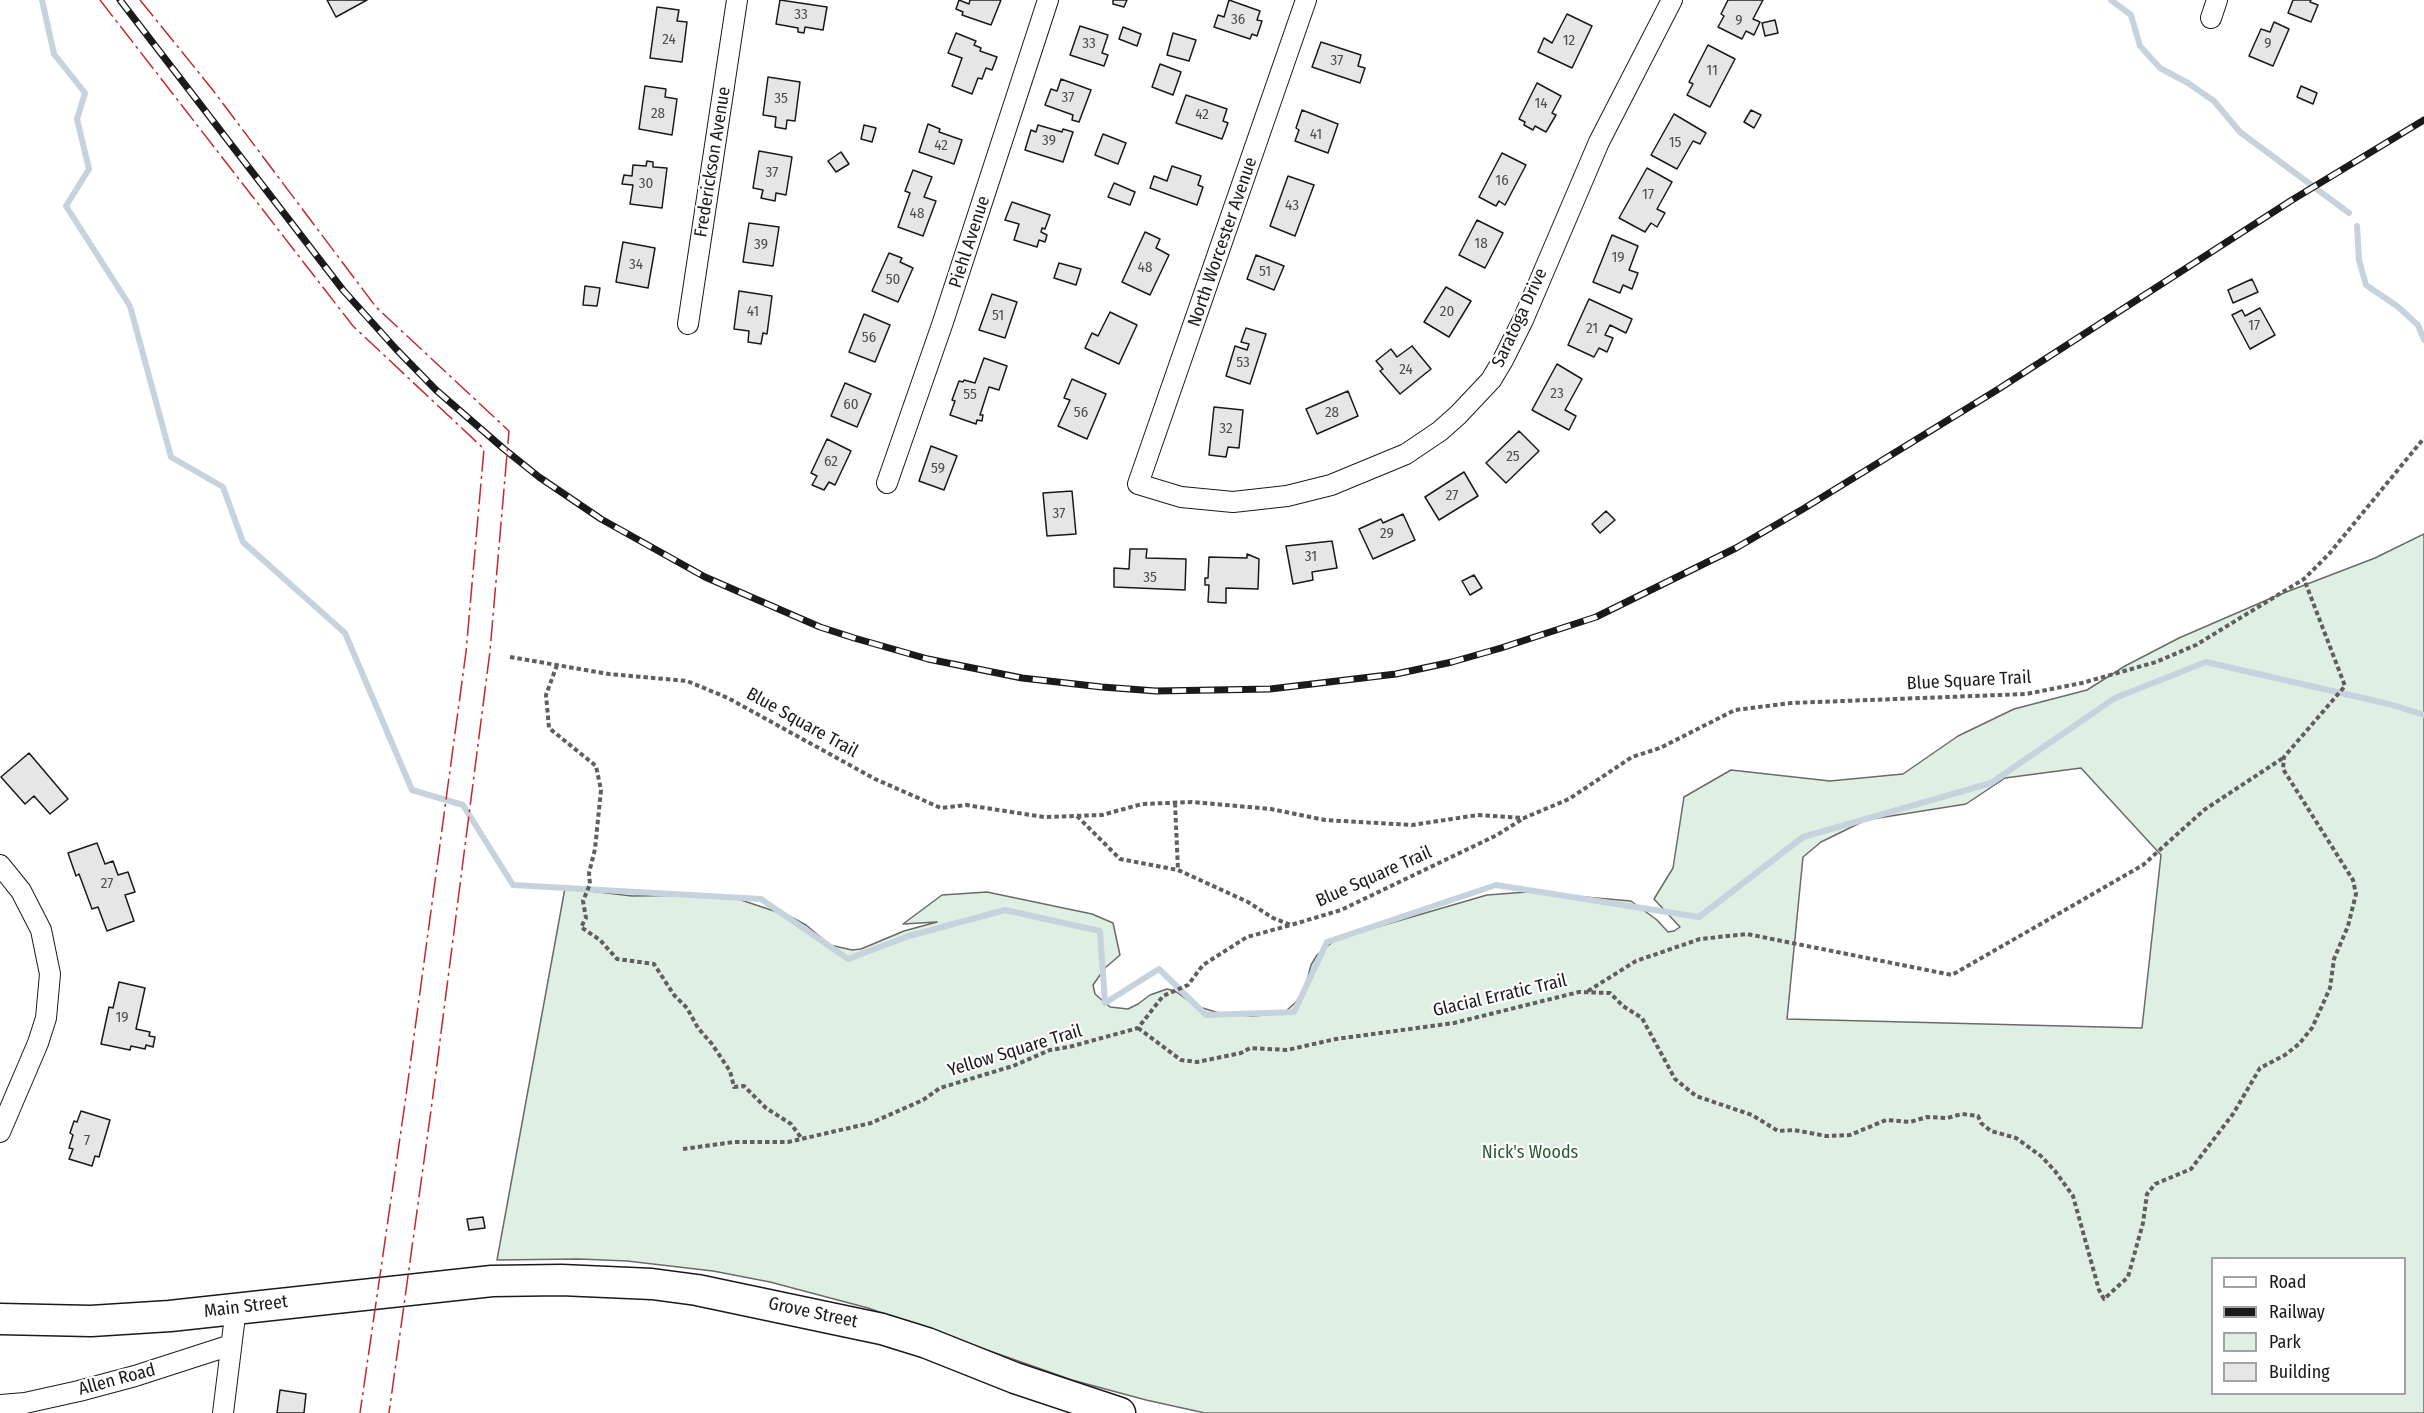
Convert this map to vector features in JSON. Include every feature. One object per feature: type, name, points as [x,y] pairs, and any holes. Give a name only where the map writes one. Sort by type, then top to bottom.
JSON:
[{"type":"main road","name":"Grove Street","points":[[492,1281],[561,1280],[652,1284],[696,1290],[825,1315],[927,1343],[1015,1378],[1112,1412]]},
{"type":"main road","name":"Main Street","points":[[0,1319],[91,1321],[170,1316],[492,1281]]},
{"type":"street","name":"Frederickson Avenue","points":[[688,324],[737,0]]},
{"type":"street","name":"Piehl Avenue","points":[[887,483],[943,322],[1048,0]]},
{"type":"street","name":"North Worcester Avenue","points":[[1138,484],[1306,0]]},
{"type":"street","name":"Saratoga Drive","points":[[1138,484],[1181,497],[1218,502],[1287,496],[1331,485],[1389,462],[1425,442],[1458,415],[1491,380],[1503,360],[1523,320],[1599,142],[1672,0]]},
{"type":"street","points":[[0,865],[21,891],[41,930],[50,974],[46,1018],[38,1043],[0,1132]]},
{"type":"street","points":[[223,1413],[236,1308]]},
{"type":"street","name":"Allen Road","points":[[0,1405],[26,1402],[135,1377],[231,1345]]},
{"type":"path","name":"Blue Square Trail","points":[[1290,925],[1341,910],[1477,846],[1524,818],[1569,799],[1632,757],[1660,747],[1735,711],[1791,703],[2026,694],[2082,683],[2156,662],[2196,645],[2304,579],[2336,546],[2424,438]]},
{"type":"path","points":[[1587,992],[1636,961],[1700,939],[1747,934],[1952,975],[2143,865],[2204,810],[2284,757],[2345,686],[2304,579]]},
{"type":"path","name":"Blue Square Trail","points":[[510,657],[609,674],[687,681],[728,698],[875,779],[941,808],[966,805],[1044,818],[1102,815],[1142,804],[1175,803],[1270,809],[1325,820],[1412,825],[1478,815],[1524,818]]},
{"type":"path","points":[[557,665],[546,695],[549,728],[596,766],[601,790],[595,849],[589,873],[590,884],[583,901],[586,918],[581,927],[600,940],[617,959],[654,964],[730,1071],[734,1087],[744,1086],[766,1108],[791,1124],[802,1139]]},
{"type":"path","name":"Glacial Erratic Trail","points":[[1138,1028],[1181,1060],[1197,1062],[1241,1053],[1250,1048],[1287,1050],[1336,1039],[1454,1023],[1579,992],[1610,993],[1623,1006],[1642,1018],[1675,1079],[1695,1095],[1752,1115],[1778,1131],[1794,1130],[1826,1137],[1850,1135],[1886,1120],[1910,1122],[1927,1117],[1947,1118],[1962,1114],[1978,1116],[1981,1123],[1991,1131],[2016,1138],[2041,1156],[2073,1196],[2099,1290],[2104,1299],[2128,1277],[2131,1271],[2135,1245],[2143,1223],[2147,1194],[2155,1184],[2191,1169],[2233,1114],[2260,1068],[2285,1055],[2299,1044],[2312,1028],[2330,988],[2334,959],[2348,926],[2356,894],[2353,880],[2283,769],[2284,757]]},
{"type":"path","points":[[1175,803],[1178,870]]},
{"type":"path","points":[[1077,816],[1120,859],[1178,870],[1248,902],[1273,918],[1290,925]]},
{"type":"path","points":[[1138,1028],[1163,996],[1188,985],[1203,965],[1247,936],[1290,925]]},
{"type":"path","name":"Yellow Square Trail","points":[[683,1149],[712,1144],[788,1142],[871,1123],[923,1100],[940,1088],[1013,1065],[1050,1050],[1138,1028]]},
{"type":"green space","name":"Nick's Woods","points":[[2424,534],[2424,1413],[1205,1413],[1072,1380],[868,1308],[770,1282],[713,1271],[627,1261],[497,1260],[565,888],[632,896],[711,895],[735,898],[789,916],[806,925],[830,945],[852,950],[861,949],[904,931],[937,922],[903,924],[942,895],[987,892],[1092,914],[1113,923],[1120,955],[1105,968],[1093,985],[1095,994],[1110,1007],[1128,1009],[1150,995],[1167,989],[1175,991],[1196,1006],[1219,1013],[1252,1016],[1276,1014],[1286,1011],[1296,1002],[1305,988],[1311,965],[1317,955],[1336,939],[1487,895],[1527,892],[1631,901],[1657,920],[1668,932],[1674,931],[1680,927],[1654,899],[1673,868],[1684,797],[1731,770],[1830,781],[1903,774],[1958,736],[2014,709],[2087,690],[2125,666],[2179,638],[2276,596],[2375,558]],"holes":[[[2081,768],[2161,855],[2142,1028],[1787,1019],[1803,857],[1821,842],[1866,820],[1966,804],[2005,778]]]},
{"type":"building","points":[[327,0],[367,0],[336,17]]},
{"type":"building","points":[[780,0],[827,7],[823,30],[805,27],[804,33],[798,32],[798,28],[776,24]]},
{"type":"building","points":[[959,0],[969,4],[970,0],[1001,0],[991,25],[962,15],[963,12],[956,9]]},
{"type":"building","points":[[1113,0],[1127,0],[1124,7],[1113,4]]},
{"type":"building","points":[[1229,0],[1260,11],[1257,20],[1262,21],[1257,36],[1252,34],[1250,39],[1214,27],[1218,15],[1224,17]]},
{"type":"building","points":[[1728,0],[1763,0],[1753,19],[1760,22],[1754,35],[1746,31],[1742,39],[1718,27],[1724,16],[1721,14]]},
{"type":"building","points":[[2293,0],[2311,0],[2310,2],[2318,5],[2311,22],[2288,13]]},
{"type":"building","points":[[657,7],[679,10],[677,21],[687,22],[682,62],[650,58]]},
{"type":"building","points":[[1567,14],[1592,26],[1572,68],[1538,52],[1544,38],[1552,43]]},
{"type":"building","points":[[1775,20],[1778,33],[1765,36],[1762,23]]},
{"type":"building","points":[[2274,22],[2289,29],[2273,66],[2249,56],[2261,29],[2270,32]]},
{"type":"building","points":[[1080,26],[1108,35],[1102,53],[1108,55],[1104,66],[1070,55]]},
{"type":"building","points":[[1123,27],[1141,34],[1137,46],[1119,39]]},
{"type":"building","points":[[956,33],[976,41],[974,45],[981,48],[980,51],[997,57],[992,70],[986,68],[982,79],[978,78],[972,94],[952,86],[962,58],[948,53]]},
{"type":"building","points":[[1173,33],[1196,40],[1189,61],[1167,55]]},
{"type":"building","points":[[1321,42],[1361,55],[1358,66],[1365,68],[1360,83],[1312,67]]},
{"type":"building","points":[[1708,45],[1735,59],[1710,107],[1687,95],[1693,84],[1689,82]]},
{"type":"building","points":[[1160,64],[1181,72],[1173,95],[1152,87]]},
{"type":"building","points":[[768,77],[800,82],[795,121],[787,120],[786,129],[775,127],[776,117],[763,115]]},
{"type":"building","points":[[1061,79],[1091,90],[1079,122],[1072,120],[1073,115],[1045,105],[1051,89],[1057,91]]},
{"type":"building","points":[[1537,83],[1561,96],[1552,113],[1556,115],[1546,132],[1535,126],[1533,130],[1519,119]]},
{"type":"building","points":[[645,86],[666,89],[665,97],[677,99],[672,135],[639,129]]},
{"type":"building","points":[[2301,86],[2317,93],[2313,104],[2297,97]]},
{"type":"building","points":[[1186,95],[1227,109],[1223,121],[1228,123],[1222,139],[1176,123]]},
{"type":"building","points":[[1302,110],[1338,124],[1328,153],[1295,141],[1299,130],[1296,128]]},
{"type":"building","points":[[1751,110],[1761,115],[1754,128],[1744,122]]},
{"type":"building","points":[[1674,114],[1706,133],[1700,144],[1693,141],[1677,169],[1651,155]]},
{"type":"building","points":[[928,124],[940,129],[939,132],[962,140],[954,164],[919,152]]},
{"type":"building","points":[[864,125],[876,128],[872,142],[861,139]]},
{"type":"building","points":[[1038,125],[1062,132],[1063,129],[1073,132],[1063,162],[1025,150],[1031,130],[1036,132]]},
{"type":"building","points":[[1103,134],[1126,143],[1118,164],[1095,155]]},
{"type":"building","points":[[759,151],[792,157],[786,195],[776,193],[775,201],[761,198],[763,190],[753,188]]},
{"type":"building","points":[[841,152],[849,164],[836,172],[828,161]]},
{"type":"building","points":[[1502,153],[1526,165],[1505,205],[1499,201],[1496,206],[1479,197]]},
{"type":"building","points":[[647,161],[653,162],[653,167],[667,168],[662,208],[630,204],[633,185],[622,184],[624,175],[632,176],[633,165],[646,166]]},
{"type":"building","points":[[1172,166],[1201,176],[1198,185],[1203,187],[1197,205],[1150,188],[1154,176],[1167,181]]},
{"type":"building","points":[[1647,168],[1672,182],[1657,209],[1665,213],[1657,227],[1651,223],[1645,232],[1619,218]]},
{"type":"building","points":[[913,170],[932,177],[924,197],[936,201],[923,236],[898,227],[910,193],[905,191]]},
{"type":"building","points":[[1288,176],[1314,185],[1295,236],[1270,226]]},
{"type":"building","points":[[1114,183],[1135,192],[1130,205],[1108,197]]},
{"type":"building","points":[[1012,202],[1050,215],[1045,229],[1042,228],[1041,232],[1047,235],[1045,242],[1039,240],[1037,247],[1014,240],[1019,224],[1005,220]]},
{"type":"building","points":[[1477,220],[1503,233],[1485,268],[1459,255]]},
{"type":"building","points":[[749,223],[779,227],[773,266],[743,262]]},
{"type":"building","points":[[1145,232],[1160,239],[1156,248],[1169,255],[1150,295],[1122,282]]},
{"type":"building","points":[[1612,235],[1638,246],[1629,270],[1638,273],[1632,289],[1623,285],[1620,293],[1593,282]]},
{"type":"building","points":[[623,242],[655,248],[648,288],[616,282]]},
{"type":"building","points":[[889,253],[902,258],[900,262],[913,268],[898,302],[872,291]]},
{"type":"building","points":[[1256,255],[1284,266],[1274,290],[1247,279]]},
{"type":"building","points":[[1059,263],[1081,269],[1076,285],[1054,278]]},
{"type":"building","points":[[2252,279],[2258,292],[2233,303],[2228,290]]},
{"type":"building","points":[[585,286],[600,288],[597,306],[583,305]]},
{"type":"building","points":[[1446,287],[1471,301],[1449,337],[1424,322]]},
{"type":"building","points":[[739,291],[772,296],[767,334],[763,333],[761,344],[748,342],[749,331],[734,329]]},
{"type":"building","points":[[992,294],[1017,302],[1005,338],[979,330]]},
{"type":"building","points":[[1589,299],[1632,319],[1626,333],[1610,325],[1605,335],[1613,338],[1607,352],[1599,348],[1594,357],[1568,345]]},
{"type":"building","points":[[2260,308],[2275,335],[2250,349],[2232,315],[2242,310],[2245,316]]},
{"type":"building","points":[[1110,312],[1137,325],[1119,364],[1085,348],[1092,333],[1098,336]]},
{"type":"building","points":[[864,314],[890,325],[875,362],[849,352]]},
{"type":"building","points":[[1246,328],[1266,334],[1250,384],[1226,376],[1235,346],[1247,350],[1249,344],[1241,342]]},
{"type":"building","points":[[1412,346],[1431,369],[1400,394],[1380,371],[1383,369],[1376,361],[1391,349],[1397,357]]},
{"type":"building","points":[[984,358],[1007,366],[999,390],[989,387],[980,415],[983,415],[982,421],[977,420],[976,424],[950,415],[955,401],[952,400],[959,381],[975,383]]},
{"type":"building","points":[[1557,364],[1582,379],[1565,410],[1576,416],[1569,430],[1532,410]]},
{"type":"building","points":[[1072,379],[1106,394],[1087,439],[1058,426],[1070,400],[1064,398]]},
{"type":"building","points":[[845,383],[871,394],[857,427],[831,416]]},
{"type":"building","points":[[1348,391],[1358,416],[1317,434],[1306,409]]},
{"type":"building","points":[[1214,407],[1243,410],[1239,448],[1228,447],[1226,457],[1209,455]]},
{"type":"building","points":[[1519,431],[1539,451],[1506,483],[1486,463]]},
{"type":"building","points":[[827,439],[851,451],[835,485],[829,482],[824,490],[812,485],[817,476],[811,473]]},
{"type":"building","points":[[931,446],[957,456],[944,490],[919,481]]},
{"type":"building","points":[[1464,472],[1478,496],[1439,520],[1425,497]]},
{"type":"building","points":[[1072,491],[1076,534],[1047,536],[1043,493]]},
{"type":"building","points":[[1606,511],[1615,520],[1600,533],[1592,524]]},
{"type":"building","points":[[1403,514],[1415,540],[1373,559],[1359,529],[1381,519],[1383,523]]},
{"type":"building","points":[[1332,541],[1337,568],[1312,572],[1313,580],[1293,584],[1286,546]]},
{"type":"building","points":[[1130,549],[1147,549],[1146,558],[1186,559],[1185,590],[1114,587],[1114,568],[1129,569]]},
{"type":"building","points":[[1247,554],[1259,559],[1258,589],[1226,588],[1226,603],[1208,602],[1209,585],[1205,585],[1205,578],[1208,578],[1209,557],[1247,558]]},
{"type":"building","points":[[1474,575],[1482,588],[1470,595],[1462,581]]},
{"type":"building","points":[[29,753],[68,799],[50,814],[34,796],[25,804],[1,777]]},
{"type":"building","points":[[97,843],[105,864],[113,861],[118,875],[128,872],[135,892],[125,895],[134,921],[107,931],[98,907],[92,909],[79,874],[76,876],[68,853]]},
{"type":"building","points":[[119,982],[145,988],[136,1029],[150,1032],[149,1036],[155,1037],[153,1047],[146,1045],[145,1049],[131,1046],[130,1050],[101,1044],[109,1007],[113,1008]]},
{"type":"building","points":[[81,1111],[110,1120],[99,1157],[95,1156],[92,1166],[69,1159],[73,1149],[69,1148],[73,1135],[70,1133]]},
{"type":"building","points":[[483,1217],[485,1228],[469,1230],[467,1219]]},
{"type":"building","points":[[280,1390],[306,1394],[304,1413],[277,1413]]},
{"type":"waterway","points":[[42,0],[54,54],[85,93],[77,119],[89,169],[66,206],[130,306],[171,457],[223,487],[243,542],[345,633],[412,790],[463,805],[513,885],[761,899],[848,959],[909,936],[1005,910],[1100,931],[1105,1003],[1159,969],[1206,1015],[1294,1012],[1327,942],[1496,885],[1699,917],[1803,837],[1991,783],[2115,698],[2206,662],[2389,704],[2424,715]]},
{"type":"waterway","points":[[2111,0],[2131,15],[2140,46],[2160,68],[2188,83],[2214,101],[2240,132],[2349,213]]},
{"type":"waterway","points":[[2357,226],[2359,260],[2366,285],[2397,306],[2418,325],[2424,340]]},
{"type":"railway","points":[[120,0],[343,290],[396,349],[436,390],[504,449],[539,477],[601,519],[705,577],[820,627],[854,638],[928,659],[1022,678],[1156,691],[1270,689],[1396,674],[1452,662],[1596,617],[1736,548],[1803,509],[1997,390],[2292,200],[2424,120]]},
{"type":"power","points":[[100,0],[353,326],[484,449],[466,652],[405,1103],[360,1413]]},
{"type":"power","points":[[140,0],[212,89],[376,307],[509,431],[490,651],[432,1103],[389,1413]]}]
